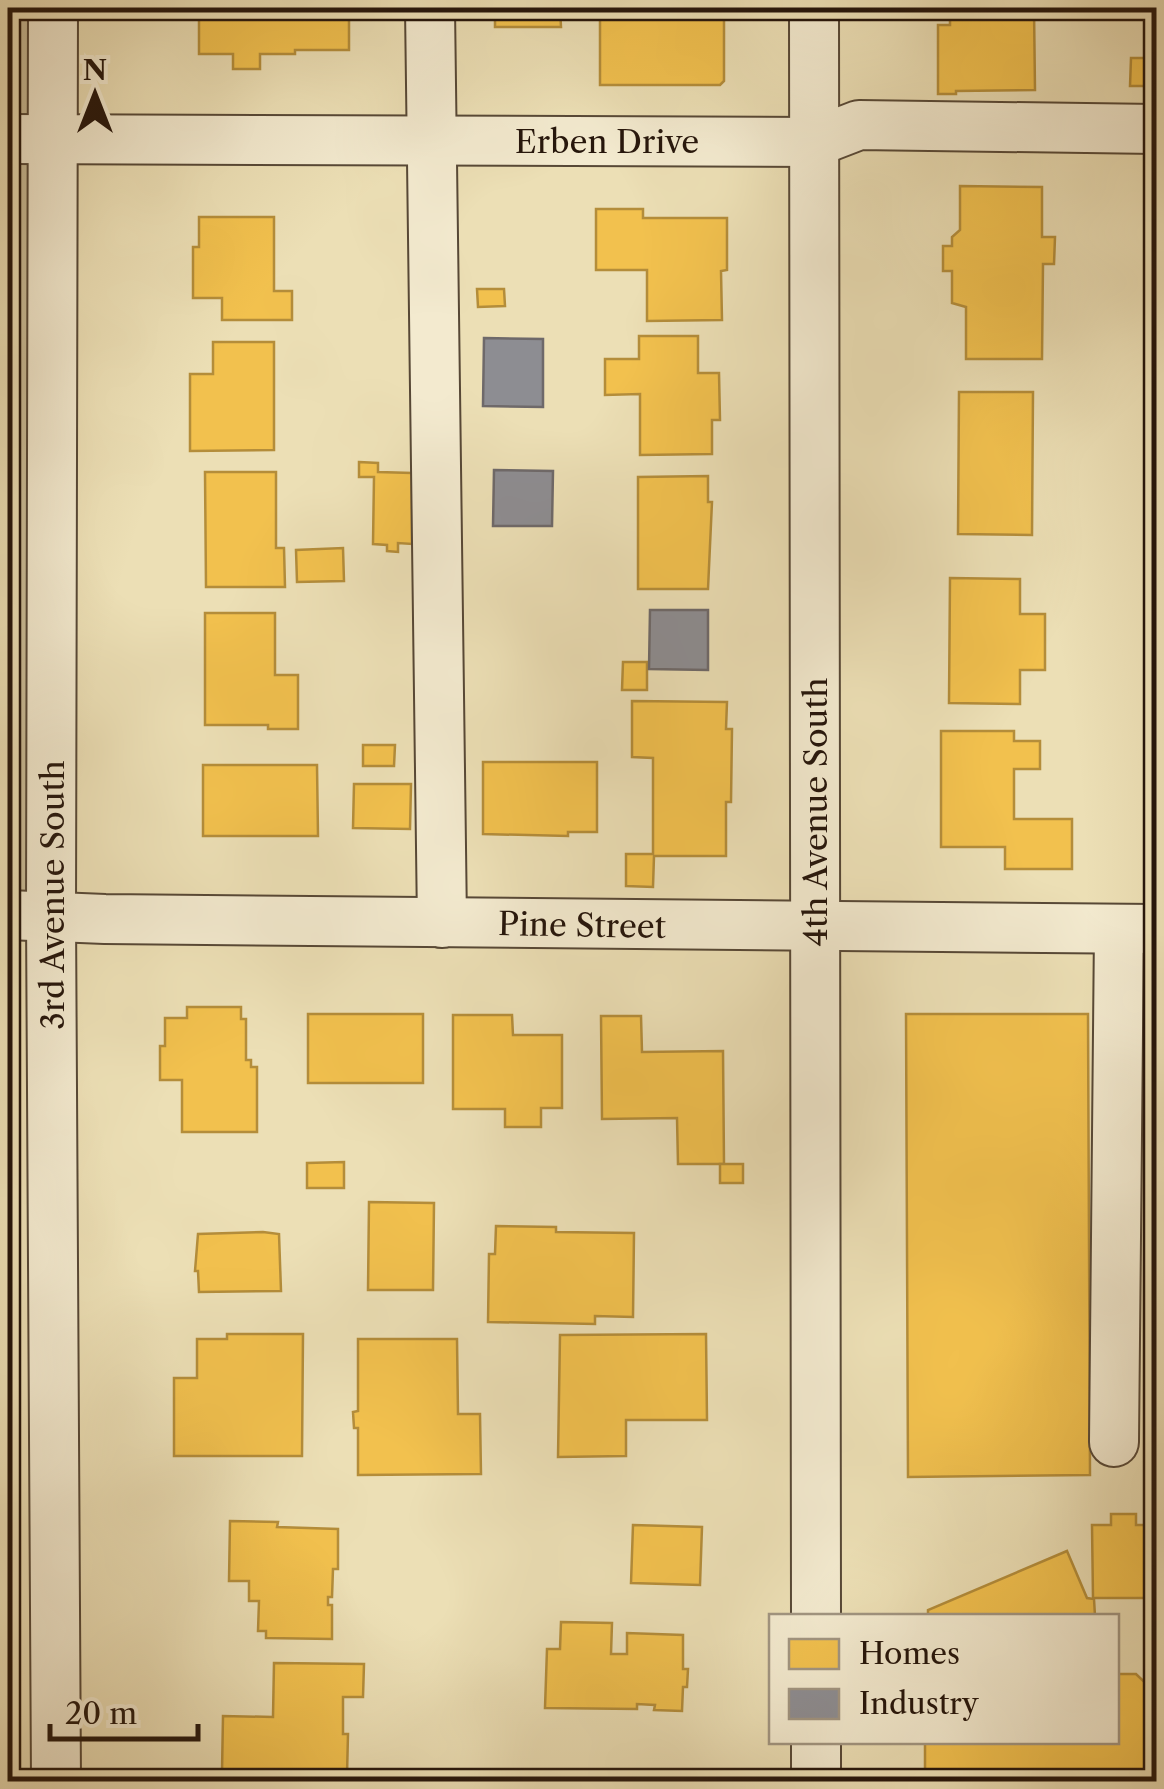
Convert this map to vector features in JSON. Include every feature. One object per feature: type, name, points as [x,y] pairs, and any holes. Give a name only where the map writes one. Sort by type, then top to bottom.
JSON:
[{"type":"street","name":"3rd Avenue South","points":[[53,8],[31,139],[29,915],[56,1782]]},
{"type":"street","points":[[430,8],[442,923]]},
{"type":"street","name":"4th Avenue South","points":[[814,8],[816,1614]]},
{"type":"street","name":"Erben Drive","points":[[31,139],[814,142],[859,125],[1156,129]]},
{"type":"street","name":"Pine Street","points":[[29,915],[1138,930]]},
{"type":"street","points":[[1114,1442],[1138,930]]},
{"type":"street","points":[[816,1744],[816,1782]]},
{"type":"shaded area","points":[[8,8],[50,8],[51,916],[8,913]]},
{"type":"building: Homes","points":[[199,8],[349,8],[349,50],[260,54],[260,69],[233,69],[233,54],[199,54]]},
{"type":"building: Homes","points":[[495,8],[560,8],[561,27],[495,27]]},
{"type":"building: Homes","points":[[653,8],[724,8],[724,81],[720,85],[600,85],[600,15],[653,15]]},
{"type":"building: Homes","points":[[950,8],[1034,8],[1035,90],[938,94],[938,25],[950,25]]},
{"type":"building: Homes","points":[[1131,58],[1156,58],[1156,86],[1130,86]]},
{"type":"building: Homes","points":[[960,186],[1042,187],[1042,237],[1055,237],[1054,264],[1043,264],[1042,359],[966,359],[966,307],[952,303],[952,271],[943,271],[943,246],[952,246],[952,237],[960,230]]},
{"type":"building: Homes","points":[[596,209],[643,209],[643,218],[727,218],[727,270],[721,271],[722,320],[647,321],[647,270],[596,270]]},
{"type":"building: Homes","points":[[199,217],[274,217],[274,291],[292,291],[292,320],[222,320],[222,298],[193,298],[193,247],[199,247]]},
{"type":"building: Homes","points":[[477,289],[504,289],[505,306],[478,307]]},
{"type":"building: Homes","points":[[639,336],[698,336],[698,373],[719,373],[720,420],[712,420],[712,454],[640,455],[640,394],[605,395],[605,359],[639,359]]},
{"type":"building: Homes","points":[[213,342],[274,342],[274,450],[190,451],[190,374],[213,374]]},
{"type":"building: Homes","points":[[959,392],[1033,392],[1032,535],[958,534]]},
{"type":"building: Homes","points":[[359,462],[378,463],[378,472],[412,473],[412,544],[398,543],[398,552],[387,551],[387,545],[373,544],[374,477],[359,477]]},
{"type":"building: Homes","points":[[205,472],[276,472],[276,548],[284,548],[285,587],[206,587]]},
{"type":"building: Homes","points":[[708,476],[708,502],[712,502],[708,589],[638,589],[638,477]]},
{"type":"building: Homes","points":[[343,548],[344,581],[297,582],[296,550]]},
{"type":"building: Homes","points":[[950,578],[1020,579],[1020,614],[1045,614],[1045,670],[1020,670],[1020,704],[949,703]]},
{"type":"building: Homes","points":[[205,613],[275,613],[275,675],[298,675],[298,729],[205,725]]},
{"type":"building: Homes","points":[[623,662],[647,662],[647,690],[622,690]]},
{"type":"building: Homes","points":[[632,701],[727,702],[726,729],[732,729],[726,856],[654,856],[653,887],[626,886],[626,854],[653,854],[653,758],[632,757]]},
{"type":"building: Homes","points":[[941,731],[1014,731],[1014,741],[1040,741],[1040,769],[1014,769],[1014,819],[1072,819],[1072,869],[1005,869],[1005,847],[941,847]]},
{"type":"building: Homes","points":[[363,745],[395,745],[394,766],[363,766]]},
{"type":"building: Homes","points":[[483,762],[597,762],[597,832],[568,832],[568,836],[483,834]]},
{"type":"building: Homes","points":[[203,765],[317,765],[318,836],[203,836]]},
{"type":"building: Homes","points":[[354,784],[411,784],[410,829],[353,828]]},
{"type":"building: Homes","points":[[187,1007],[241,1007],[241,1019],[246,1019],[246,1060],[251,1060],[251,1067],[257,1067],[257,1132],[182,1132],[182,1080],[160,1080],[160,1046],[165,1046],[165,1018],[187,1018]]},
{"type":"building: Homes","points":[[308,1014],[423,1014],[423,1083],[308,1083]]},
{"type":"building: Homes","points":[[906,1014],[1088,1014],[1090,1475],[908,1477]]},
{"type":"building: Homes","points":[[453,1015],[512,1015],[513,1035],[562,1035],[562,1108],[541,1108],[541,1127],[505,1127],[505,1109],[453,1109]]},
{"type":"building: Homes","points":[[601,1016],[641,1016],[642,1052],[723,1051],[724,1164],[678,1164],[677,1118],[602,1119]]},
{"type":"building: Homes","points":[[344,1162],[344,1188],[307,1188],[307,1163]]},
{"type":"building: Homes","points":[[720,1164],[743,1164],[743,1183],[720,1183]]},
{"type":"building: Homes","points":[[369,1202],[434,1203],[433,1290],[368,1290]]},
{"type":"building: Homes","points":[[496,1226],[634,1233],[633,1317],[595,1316],[595,1324],[488,1322],[489,1254],[495,1254]]},
{"type":"building: Homes","points":[[198,1234],[279,1234],[281,1291],[199,1292],[195,1271]]},
{"type":"building: Homes","points":[[227,1334],[303,1334],[302,1456],[174,1456],[174,1378],[197,1378],[197,1339],[227,1339]]},
{"type":"building: Homes","points":[[706,1334],[707,1420],[626,1420],[626,1456],[558,1457],[560,1335]]},
{"type":"building: Homes","points":[[358,1339],[457,1339],[458,1414],[480,1414],[481,1474],[358,1475],[358,1428],[354,1428],[353,1412],[358,1411]]},
{"type":"building: Homes","points":[[1111,1514],[1136,1514],[1136,1525],[1156,1525],[1156,1598],[1093,1598],[1092,1525],[1111,1525]]},
{"type":"building: Homes","points":[[230,1521],[338,1529],[338,1569],[333,1569],[332,1597],[328,1597],[328,1605],[332,1605],[332,1639],[266,1638],[266,1631],[258,1631],[259,1601],[249,1601],[249,1581],[229,1581]]},
{"type":"building: Homes","points":[[633,1525],[702,1527],[700,1585],[631,1583]]},
{"type":"building: Homes","points":[[1067,1551],[1087,1598],[1094,1599],[1095,1614],[928,1614],[928,1610]]},
{"type":"building: Homes","points":[[561,1622],[612,1623],[611,1654],[627,1654],[627,1633],[683,1635],[683,1669],[688,1669],[682,1711],[654,1710],[655,1705],[637,1704],[637,1709],[545,1708],[547,1649],[560,1649]]},
{"type":"building: Homes","points":[[274,1663],[364,1664],[363,1697],[343,1697],[343,1734],[348,1734],[347,1775],[222,1772],[223,1716],[273,1717]]},
{"type":"building: Homes","points":[[1119,1674],[1136,1674],[1156,1693],[1155,1782],[925,1782],[925,1744],[1119,1744]]},
{"type":"building: Industry","points":[[484,338],[543,339],[543,407],[483,406]]},
{"type":"building: Industry","points":[[494,470],[553,471],[552,526],[493,526]]},
{"type":"building: Industry","points":[[650,610],[708,610],[708,670],[649,669]]}]
